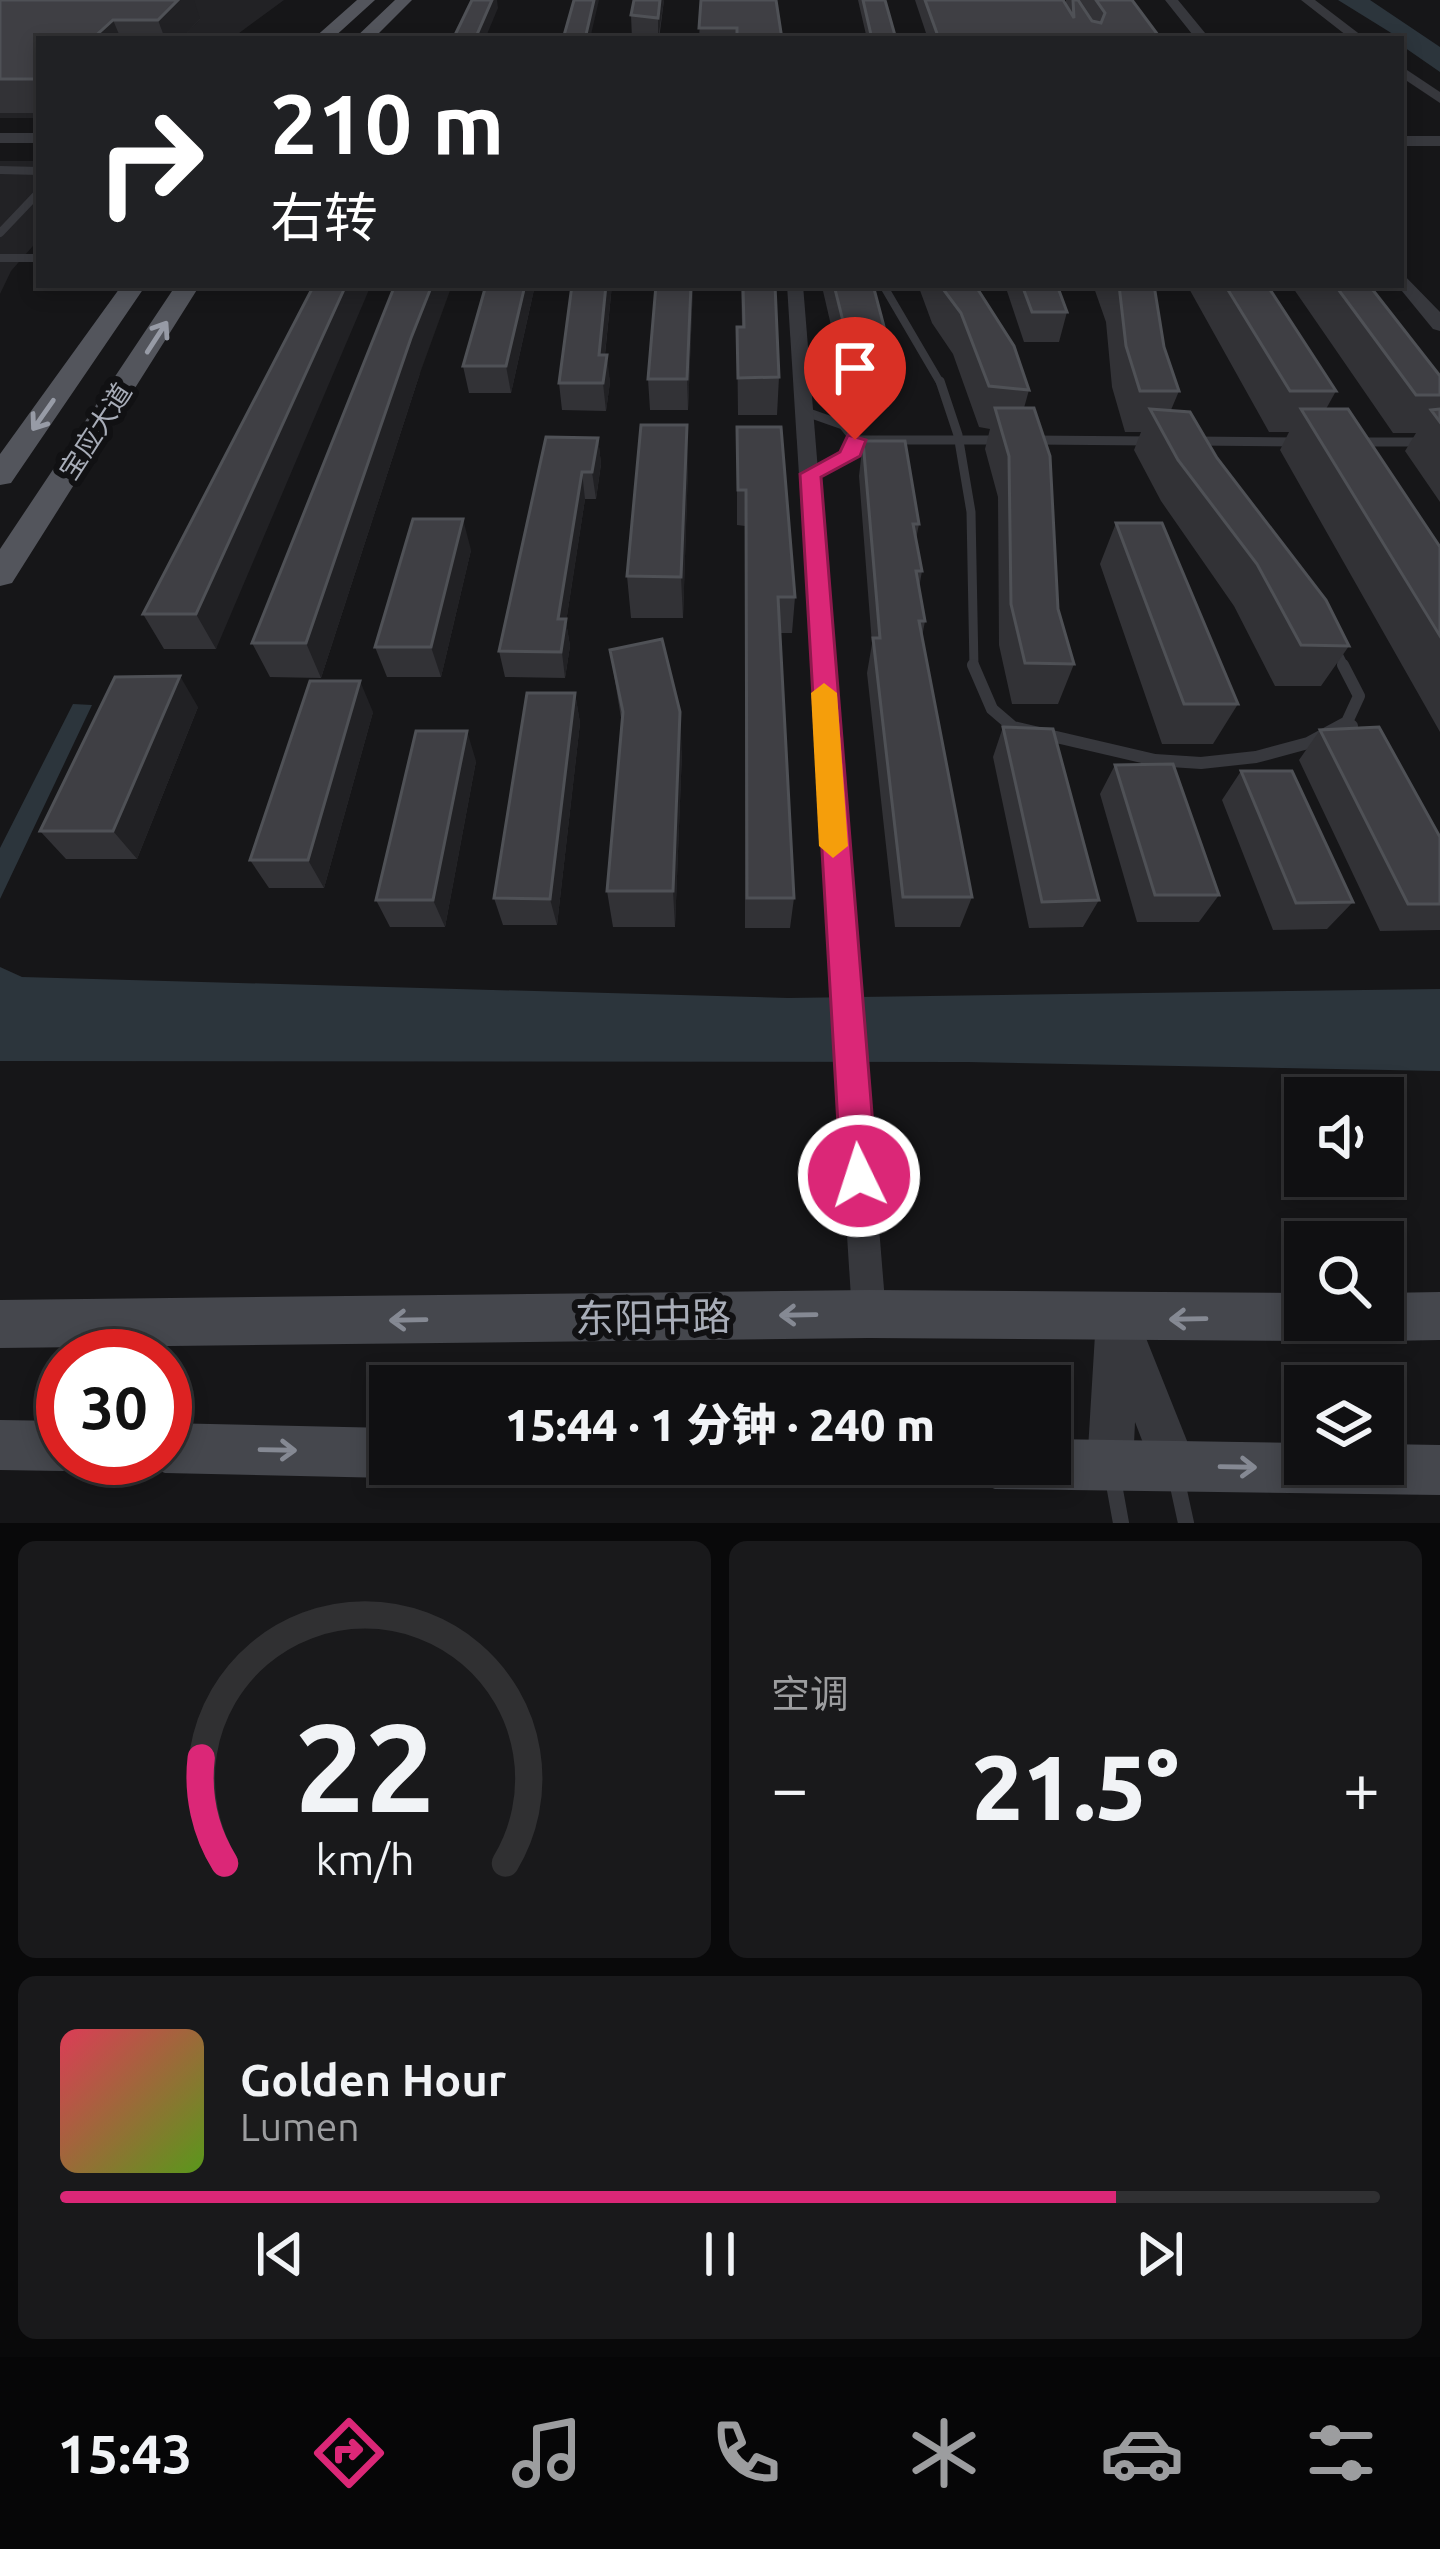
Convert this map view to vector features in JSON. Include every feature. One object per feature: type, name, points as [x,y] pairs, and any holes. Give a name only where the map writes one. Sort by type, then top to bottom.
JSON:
[{"type":"main road","points":[[325,36],[367,0]]},
{"type":"main road","points":[[366,36],[404,0]]},
{"type":"main road","name":"宝应大道","points":[[0,476],[132,288]]},
{"type":"main road","name":"宝应大道","points":[[0,575],[186,288]]},
{"type":"main road","name":"东阳中路","points":[[0,1324],[869,1314],[1284,1317]]},
{"type":"main road","points":[[1404,1317],[1440,1316]]},
{"type":"main road","points":[[0,1445],[36,1446]]},
{"type":"main road","points":[[192,1449],[369,1453]]},
{"type":"main road","points":[[1071,1465],[1440,1470]]},
{"type":"street","points":[[1171,0],[1201,36]]},
{"type":"street","points":[[1307,0],[1355,36]]},
{"type":"street","points":[[1404,72],[1440,100]]},
{"type":"street","points":[[0,138],[36,138]]},
{"type":"street","points":[[1404,141],[1440,141]]},
{"type":"street","points":[[1404,282],[1440,325]]},
{"type":"street","points":[[795,288],[842,990],[869,1314]]},
{"type":"street","points":[[1110,1466],[1117,1318]]},
{"type":"street","points":[[1117,1318],[1174,1466]]},
{"type":"lane","points":[[0,170],[36,171]]},
{"type":"lane","points":[[0,233],[36,195]]},
{"type":"lane","points":[[0,258],[36,258]]},
{"type":"lane","points":[[884,288],[899,322],[930,359],[957,440],[971,513],[970,610],[977,683],[994,712],[1045,741],[1096,746],[1159,761],[1205,761],[1323,742],[1347,722],[1358,696],[1324,629]]},
{"type":"lane","points":[[806,412],[843,424],[855,440]]},
{"type":"lane","points":[[855,440],[1004,440]]},
{"type":"lane","points":[[810,474],[850,456],[855,440]]},
{"type":"lane","points":[[1028,440],[1169,441]]},
{"type":"lane","points":[[1203,457],[1192,441],[1305,442]]},
{"type":"lane","points":[[1350,442],[1440,442]]},
{"type":"lane","points":[[1347,722],[1366,741]]},
{"type":"lane","points":[[1110,1466],[1121,1523]]},
{"type":"lane","points":[[1174,1466],[1186,1523]]},
{"type":"shaded area","points":[[0,0],[284,0],[235,36],[36,36],[36,118],[0,118]]},
{"type":"shaded area","points":[[1338,0],[1370,0],[1440,47],[1440,72],[1404,47],[1404,36],[1396,36]]},
{"type":"shaded area","points":[[0,161],[36,161],[36,242],[11,271],[0,294]]},
{"type":"shaded area","points":[[73,704],[92,705],[0,899],[0,848]]},
{"type":"shaded area","points":[[0,967],[22,977],[788,998],[1440,989],[1440,1071],[967,1062],[0,1061]]},
{"type":"building","points":[[0,0],[178,0],[158,20],[113,20],[95,36],[36,36],[36,79],[0,79]]},
{"type":"building","points":[[472,0],[492,0],[476,36],[454,36]]},
{"type":"building","points":[[574,0],[594,0],[586,36],[564,36]]},
{"type":"building","points":[[634,0],[660,0],[658,18],[631,15]]},
{"type":"building","points":[[701,0],[776,0],[782,36],[737,36],[737,28],[699,28]]},
{"type":"building","points":[[863,0],[885,0],[895,36],[871,36]]},
{"type":"building","points":[[925,0],[1063,0],[1074,18],[1073,0],[1078,0],[1092,21],[1101,23],[1105,13],[1096,0],[1132,0],[1159,36],[938,36]]},
{"type":"building","points":[[312,288],[345,288],[196,614],[143,614]]},
{"type":"building","points":[[394,288],[431,288],[306,643],[252,643]]},
{"type":"building","points":[[485,288],[524,288],[506,366],[463,366]]},
{"type":"building","points":[[572,288],[606,288],[599,355],[607,355],[603,383],[559,383]]},
{"type":"building","points":[[656,288],[691,288],[687,379],[648,379]]},
{"type":"building","points":[[743,288],[775,288],[779,377],[738,378],[737,327],[744,327]]},
{"type":"building","points":[[835,288],[874,288],[895,368],[855,369]]},
{"type":"building","points":[[942,288],[977,288],[1014,346],[1029,390],[989,386],[961,313]]},
{"type":"building","points":[[1023,288],[1058,288],[1067,312],[1032,312]]},
{"type":"building","points":[[1119,288],[1154,288],[1164,347],[1179,391],[1140,391],[1126,346]]},
{"type":"building","points":[[1227,288],[1269,288],[1336,391],[1290,391]]},
{"type":"building","points":[[1337,288],[1371,288],[1440,376],[1440,395],[1416,395]]},
{"type":"building","points":[[995,408],[1034,408],[1050,456],[1058,609],[1074,664],[1025,663],[1011,604],[1009,456]]},
{"type":"building","points":[[1150,409],[1190,412],[1217,458],[1326,600],[1349,646],[1301,645],[1257,564],[1178,460]]},
{"type":"building","points":[[1301,409],[1348,409],[1440,547],[1440,636]]},
{"type":"building","points":[[641,425],[687,425],[681,577],[627,576]]},
{"type":"building","points":[[737,427],[781,427],[795,597],[778,597],[794,898],[747,898],[746,490],[738,490]]},
{"type":"building","points":[[546,437],[598,438],[592,472],[582,472],[558,619],[566,619],[561,652],[499,651]]},
{"type":"building","points":[[863,441],[905,441],[919,524],[913,524],[925,621],[919,621],[972,897],[903,897],[873,638],[880,638]]},
{"type":"building","points":[[413,519],[463,519],[431,647],[375,647]]},
{"type":"building","points":[[1116,523],[1162,523],[1238,704],[1184,704]]},
{"type":"building","points":[[662,639],[680,712],[673,891],[607,891],[623,712],[610,650]]},
{"type":"building","points":[[180,676],[113,831],[40,831],[115,677]]},
{"type":"building","points":[[310,681],[360,681],[308,860],[250,860]]},
{"type":"building","points":[[527,693],[575,693],[550,899],[494,898]]},
{"type":"building","points":[[1003,727],[1053,729],[1099,900],[1042,902]]},
{"type":"building","points":[[1379,727],[1440,837],[1440,904],[1408,904],[1320,730]]},
{"type":"building","points":[[416,731],[467,731],[433,900],[376,900]]},
{"type":"building","points":[[1173,764],[1219,895],[1155,895],[1115,765]]},
{"type":"building","points":[[1241,771],[1292,771],[1353,902],[1296,903]]},
{"type":"slow traffic","points":[[824,693],[833,846]]},
{"type":"route","points":[[855,440],[850,456],[810,474],[842,990],[859,1176]]}]
